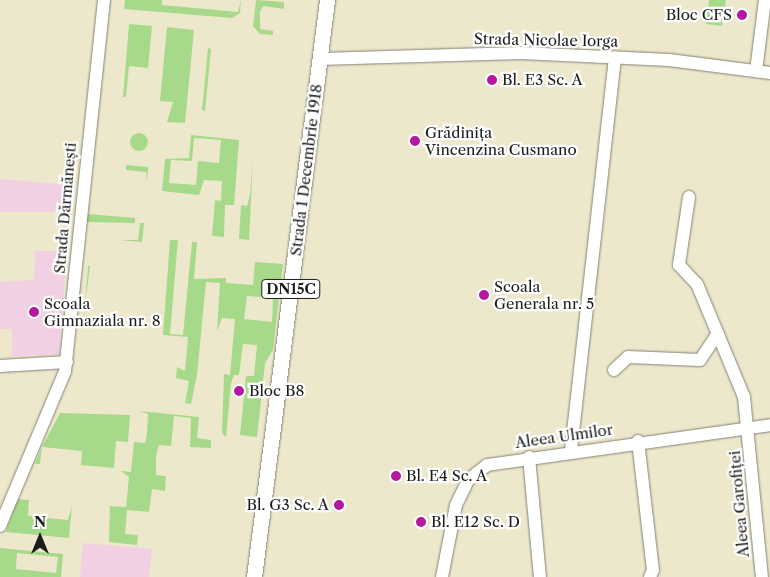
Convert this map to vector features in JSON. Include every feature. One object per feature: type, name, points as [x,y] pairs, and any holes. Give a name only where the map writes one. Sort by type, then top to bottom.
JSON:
[{"type":"main road","name":"Strada 1 Decembrie 1918","points":[[254,577],[327,0]]},
{"type":"street","name":"Strada Dărmănești","points":[[0,526],[60,389],[67,362],[104,0]]},
{"type":"street","points":[[756,71],[765,0]]},
{"type":"street","name":"Strada Nicolae Iorga","points":[[320,59],[521,53],[615,57],[770,73]]},
{"type":"street","points":[[571,450],[615,57]]},
{"type":"street","name":"Aleea Garofiței","points":[[689,197],[679,265],[697,284],[740,385],[748,427],[762,577]]},
{"type":"street","points":[[614,370],[628,358],[700,360],[718,332]]},
{"type":"street","points":[[0,366],[67,362]]},
{"type":"street","name":"Aleea Ulmilor","points":[[442,577],[456,505],[468,480],[487,465],[571,450],[770,425]]},
{"type":"street","points":[[638,442],[653,570],[650,577]]},
{"type":"street","points":[[529,457],[540,577]]},
{"type":"shaded area","points":[[0,179],[72,185],[70,212],[0,212]]},
{"type":"shaded area","points":[[35,251],[67,251],[59,354],[12,356],[12,329],[0,329],[0,282],[34,280]]},
{"type":"shaded area","points":[[83,543],[152,549],[149,577],[80,577]]},
{"type":"green space","points":[[125,0],[162,0],[162,5],[238,12],[241,0],[240,13],[232,18],[124,9]]},
{"type":"green space","points":[[256,0],[284,2],[284,9],[263,6],[260,12],[260,29],[273,31],[273,35],[260,34],[253,26]]},
{"type":"green space","points":[[709,0],[726,0],[722,26],[706,24]]},
{"type":"green space","points":[[129,24],[152,26],[148,68],[129,66],[126,97],[123,97]]},
{"type":"green space","points":[[167,27],[194,30],[185,123],[167,122],[173,102],[160,101]]},
{"type":"green space","points":[[208,48],[211,49],[205,111],[202,110]]},
{"type":"green space","points":[[139,133],[145,136],[148,142],[145,148],[139,151],[133,148],[130,142],[133,136]]},
{"type":"green space","points":[[191,135],[239,140],[234,205],[225,205],[224,237],[212,236],[215,200],[221,201],[222,181],[204,180],[199,195],[162,191],[165,159],[189,158]],"holes":[[[194,138],[221,140],[219,163],[198,161],[196,185],[169,183],[171,160],[192,161]]]},
{"type":"green space","points":[[253,160],[249,240],[239,239],[241,205],[247,206],[250,195]]},
{"type":"green space","points":[[126,165],[148,167],[147,181],[146,172],[126,170]]},
{"type":"green space","points":[[87,214],[135,218],[135,223],[87,222]]},
{"type":"green space","points":[[140,223],[144,223],[142,242],[119,240],[138,240]]},
{"type":"green space","points":[[170,240],[178,240],[170,334],[183,335],[192,242],[197,242],[194,279],[226,278],[226,283],[253,285],[255,262],[283,264],[273,350],[265,363],[257,437],[240,435],[246,376],[254,376],[257,345],[243,344],[239,375],[234,375],[231,383],[226,437],[222,433],[224,374],[230,375],[235,319],[222,318],[217,332],[220,283],[206,282],[197,375],[191,404],[185,403],[189,381],[176,378],[177,367],[185,371],[188,337],[163,335]],"holes":[[[247,296],[273,298],[272,322],[244,319]]]},
{"type":"green space","points":[[88,266],[90,266],[85,306]]},
{"type":"green space","points":[[139,411],[199,417],[197,438],[211,440],[211,448],[190,447],[191,418],[174,416],[171,446],[159,445],[156,456],[156,475],[166,476],[165,491],[152,489],[149,512],[127,510],[125,534],[138,535],[137,545],[109,542],[110,506],[126,507],[129,477],[121,471],[131,472],[134,442],[145,443],[148,414]]},
{"type":"green space","points":[[60,413],[130,415],[128,442],[116,441],[114,468],[81,465],[82,451],[42,447]]},
{"type":"green space","points":[[42,447],[40,464],[35,464]]},
{"type":"green space","points":[[17,499],[29,500],[28,516],[68,520],[72,505],[69,538],[6,532]]},
{"type":"green space","points":[[0,548],[63,554],[61,577],[0,577]],"holes":[[[17,553],[58,557],[56,573],[16,569]]]},
{"type":"place","name":"Bloc CFS","points":[[742,15]]},
{"type":"place","name":"Bl. E3 Sc. A","points":[[492,80]]},
{"type":"place","name":"Grădinița Vincenzina Cusmano","points":[[415,141]]},
{"type":"place","name":"Scoala Generala nr. 5","points":[[484,295]]},
{"type":"place","name":"Scoala Gimnaziala nr. 8","points":[[34,312]]},
{"type":"place","name":"Bloc B8","points":[[239,391]]},
{"type":"place","name":"Bl. E4 Sc. A","points":[[396,476]]},
{"type":"place","name":"Bl. G3 Sc. A","points":[[339,505]]},
{"type":"place","name":"Bl. E12 Sc. D","points":[[421,522]]}]
